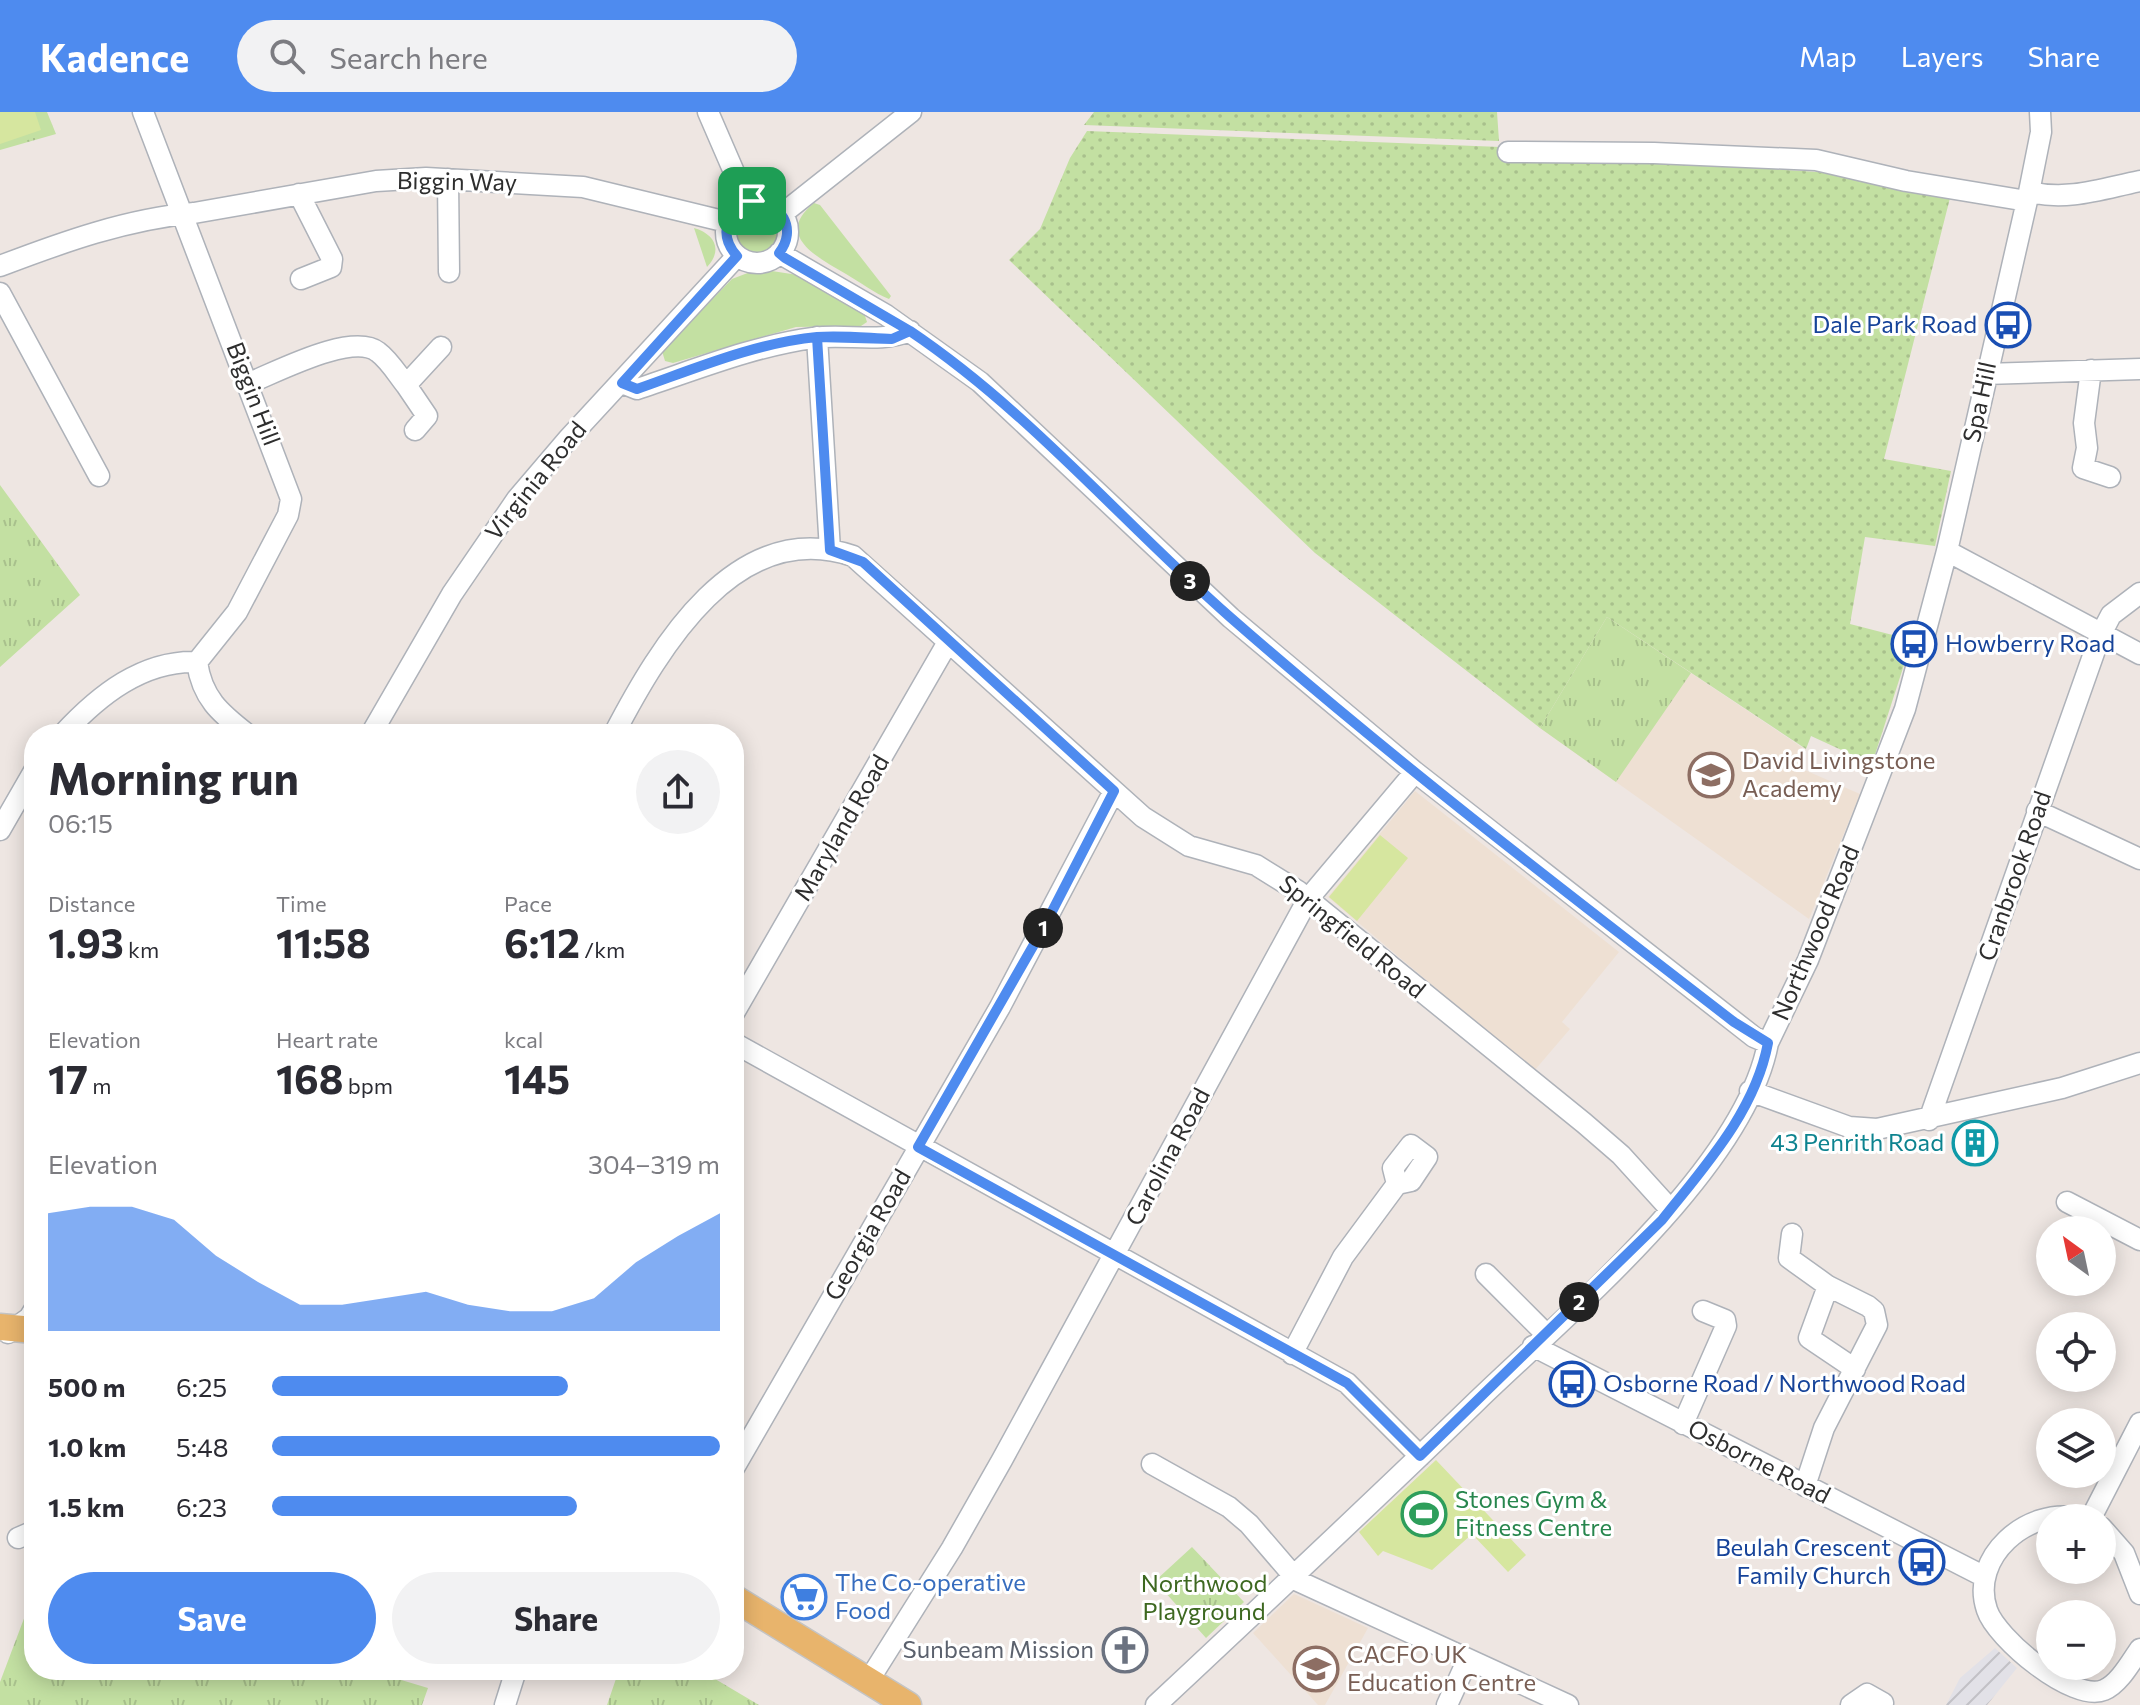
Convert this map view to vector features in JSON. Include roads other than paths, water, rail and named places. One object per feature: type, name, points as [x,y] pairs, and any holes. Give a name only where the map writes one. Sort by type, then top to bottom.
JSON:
[{"type":"main road","points":[[744,1604],[908,1705]]},
{"type":"street","name":"Biggin Hill","points":[[143,112],[185,214],[292,504],[237,612],[197,662]]},
{"type":"street","points":[[708,112],[747,202]]},
{"type":"street","points":[[782,214],[911,112]]},
{"type":"street","name":"Spa Hill","points":[[1947,551],[2028,196],[2041,132],[2040,112]]},
{"type":"street","points":[[1508,152],[1654,153],[1816,160],[1906,181],[2028,196],[2076,195],[2140,181]]},
{"type":"street","name":"Biggin Way","points":[[0,266],[97,232],[176,213],[185,214],[376,181],[448,179],[583,187],[727,222]]},
{"type":"street","points":[[448,179],[449,272]]},
{"type":"street","points":[[299,194],[332,259],[331,267],[301,279]]},
{"type":"street","points":[[747,202],[767,203],[782,214],[788,231],[779,253],[757,263],[737,256],[728,243],[727,222],[733,212],[747,202]]},
{"type":"street","points":[[779,253],[910,331],[980,382],[1231,618],[1415,772],[1734,1022],[1768,1043]]},
{"type":"street","name":"Virginia Road","points":[[377,724],[484,545],[544,466],[737,256]]},
{"type":"street","points":[[0,293],[99,476]]},
{"type":"street","points":[[622,383],[637,389],[725,358],[817,337],[892,339],[910,331]]},
{"type":"street","points":[[620,724],[683,624],[716,588],[763,560],[798,550],[830,550],[817,337]]},
{"type":"street","points":[[249,383],[329,351],[358,346],[379,352],[406,385],[427,416],[415,430]]},
{"type":"street","points":[[406,385],[441,347]]},
{"type":"street","points":[[1985,374],[2140,369]]},
{"type":"street","points":[[2091,370],[2084,423],[2087,448],[2083,468],[2110,477]]},
{"type":"street","name":"Springfield Road","points":[[830,550],[863,562],[1114,791],[1175,839],[1205,852],[1256,865],[1308,899],[1584,1123],[1621,1155],[1670,1209]]},
{"type":"street","points":[[1947,551],[2140,654]]},
{"type":"street","name":"Northwood Road","points":[[1156,1705],[1540,1340],[1670,1209],[1712,1159],[1750,1091],[1768,1043],[1808,960],[1898,728],[1947,551]]},
{"type":"street","points":[[2101,632],[2121,605],[2140,593]]},
{"type":"street","name":"Cranbrook Road","points":[[1929,1120],[2101,632]]},
{"type":"street","name":"Maryland Road","points":[[744,996],[948,642]]},
{"type":"street","points":[[74,724],[98,701],[136,675],[171,661],[197,662],[200,679],[214,709],[234,724]]},
{"type":"street","name":"Carolina Road","points":[[869,1680],[952,1548],[1115,1256],[1308,899],[1415,772]]},
{"type":"street","points":[[0,830],[24,788]]},
{"type":"street","name":"Georgia Road","points":[[744,1451],[1022,967],[1114,791]]},
{"type":"street","points":[[2037,811],[2140,859]]},
{"type":"street","points":[[744,1049],[1358,1392],[1420,1456]]},
{"type":"street","points":[[1750,1091],[1859,1129],[1929,1120],[2062,1088],[2140,1063]]},
{"type":"street","points":[[1292,1354],[1343,1257],[1397,1184]]},
{"type":"street","points":[[2067,1202],[2140,1240]]},
{"type":"street","points":[[1792,1234],[1789,1258],[1828,1286],[1868,1306],[1876,1317],[1877,1325],[1824,1428],[1805,1486]]},
{"type":"street","name":"Osborne Road","points":[[1486,1274],[1540,1340],[1683,1424],[1985,1577]]},
{"type":"street","points":[[1828,1286],[1809,1338],[1855,1369]]},
{"type":"street","points":[[1683,1424],[1726,1326],[1725,1320],[1703,1311]]},
{"type":"street","points":[[2098,1504],[2140,1423]]},
{"type":"street","points":[[1152,1464],[1229,1507],[1249,1524],[1298,1581],[1568,1705]]},
{"type":"street","points":[[2036,1519],[2019,1527],[2001,1548],[1985,1577],[1983,1588],[1988,1612],[2003,1636],[2060,1679],[2102,1698],[2140,1649]]},
{"type":"street","points":[[2116,1544],[2124,1553],[2140,1594]]},
{"type":"street","points":[[1447,1705],[1468,1659]]},
{"type":"street","points":[[505,1705],[513,1680]]},
{"type":"street","points":[[1851,1705],[1860,1695],[1867,1694],[1883,1703]]},
{"type":"place","name":"Dale Park Road","points":[[2008,325]]},
{"type":"place","name":"Howberry Road","points":[[1914,644]]},
{"type":"place","name":"David Livingstone Academy","points":[[1711,775]]},
{"type":"place","name":"43 Penrith Road","points":[[1975,1143]]},
{"type":"place","name":"Osborne Road / Northwood Road","points":[[1572,1384]]},
{"type":"place","name":"Stones Gym & Fitness Centre","points":[[1424,1514]]},
{"type":"place","name":"Beulah Crescent Family Church","points":[[1922,1562]]},
{"type":"place","name":"The Co-operative Food","points":[[804,1597]]},
{"type":"place","name":"Sunbeam Mission","points":[[1125,1650]]},
{"type":"place","name":"CACFO UK Education Centre","points":[[1316,1669]]},
{"type":"park label","name":"Northwood Playground","points":[[1204,1598]]}]
